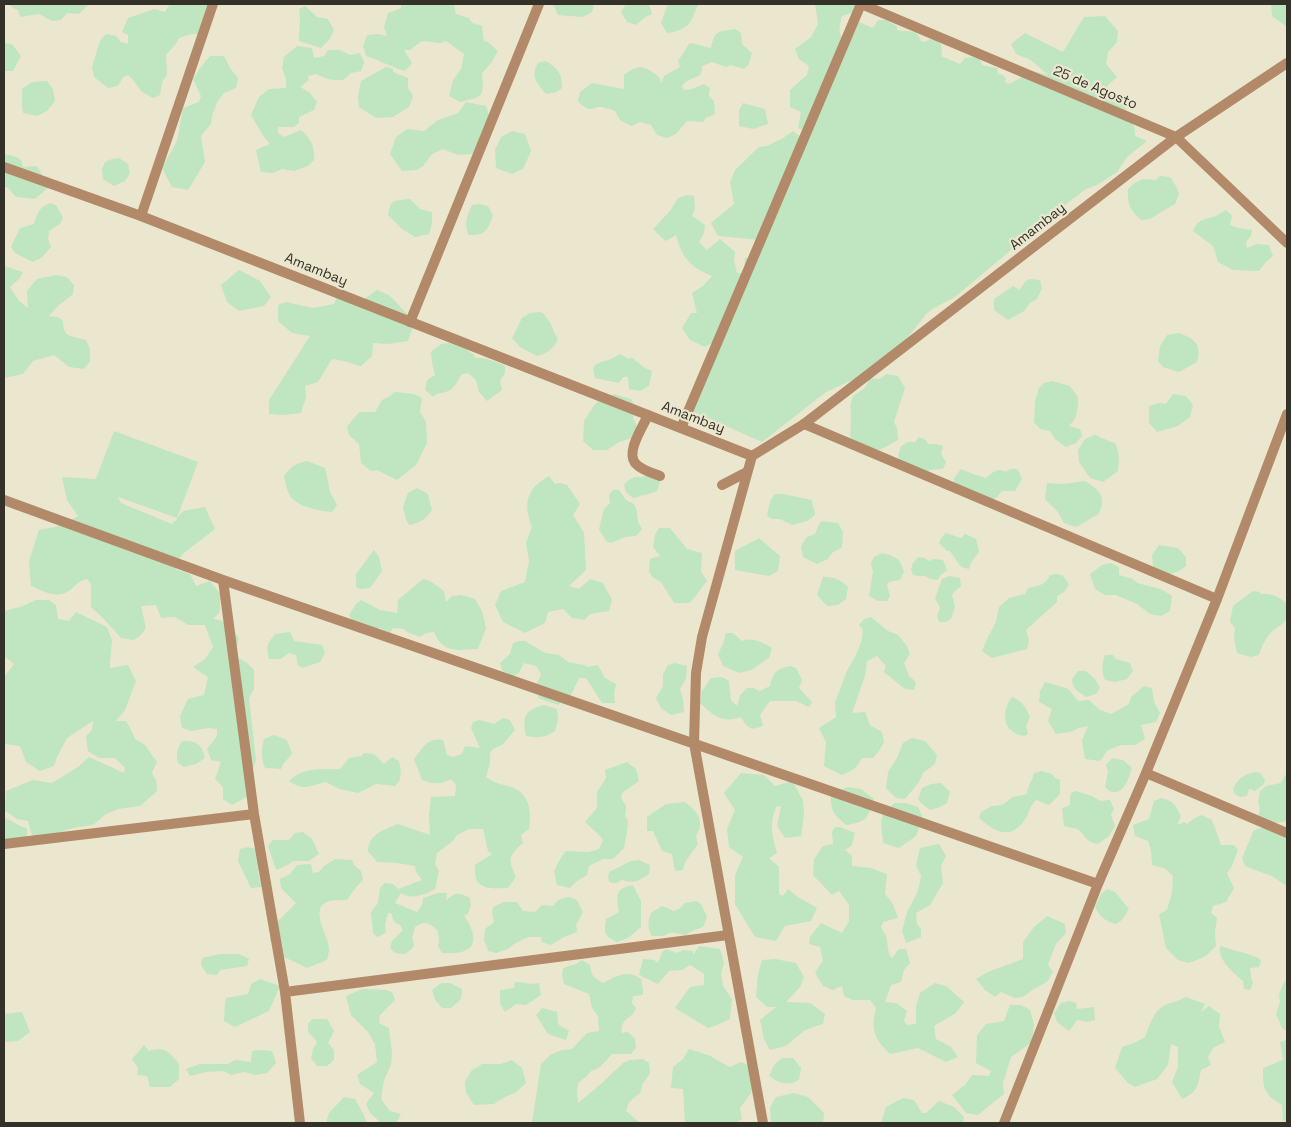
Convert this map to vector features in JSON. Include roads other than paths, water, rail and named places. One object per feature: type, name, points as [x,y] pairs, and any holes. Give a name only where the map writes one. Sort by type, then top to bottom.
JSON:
[{"type":"street","points":[[141,216],[212,4]]},
{"type":"street","points":[[410,322],[539,4]]},
{"type":"street","points":[[681,428],[861,4]]},
{"type":"street","name":"25 de Agosto","points":[[861,4],[1176,137],[1287,243]]},
{"type":"street","name":"Amambay","points":[[4,167],[141,216],[752,456],[804,424],[1176,137],[1287,63]]},
{"type":"street","points":[[1004,1123],[1098,884],[1146,773],[1216,599],[1287,414]]},
{"type":"street","points":[[648,415],[632,449],[632,457],[642,468],[660,476]]},
{"type":"street","points":[[804,424],[1216,599]]},
{"type":"street","points":[[752,456],[702,637],[696,672],[694,743],[763,1123]]},
{"type":"street","points":[[722,485],[747,472]]},
{"type":"street","points":[[4,500],[223,580],[1098,884]]},
{"type":"street","points":[[223,580],[254,814],[285,992],[300,1123]]},
{"type":"street","points":[[1146,773],[1287,833]]},
{"type":"street","points":[[4,844],[254,814]]},
{"type":"street","points":[[285,992],[728,935]]}]
